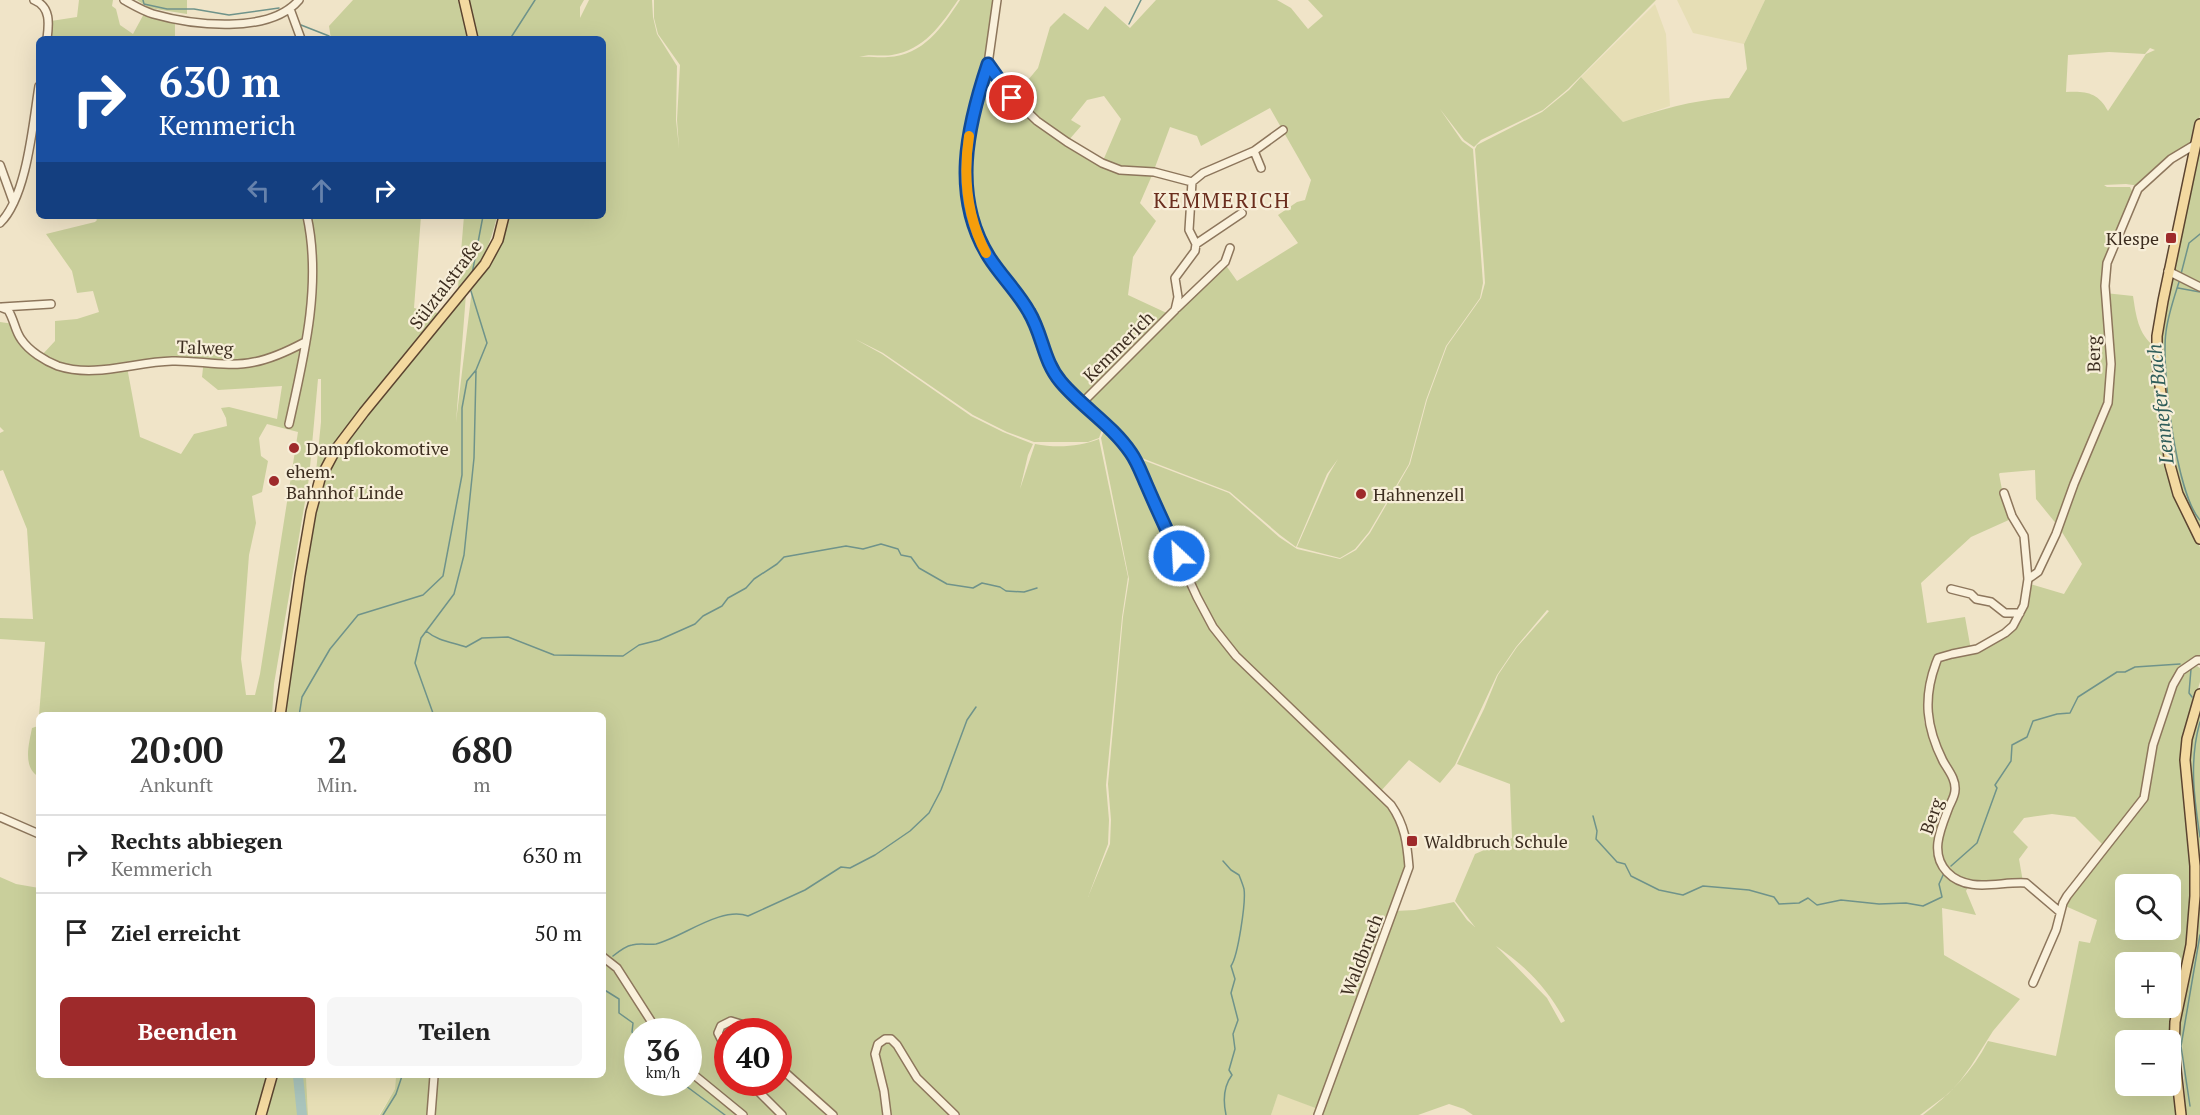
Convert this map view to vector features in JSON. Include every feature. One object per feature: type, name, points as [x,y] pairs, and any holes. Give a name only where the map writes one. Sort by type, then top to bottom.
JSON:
[{"type":"main road","points":[[464,0],[472,36]]},
{"type":"main road","points":[[2200,124],[2168,272],[2157,336],[2157,362],[2166,446],[2178,494],[2200,539]]},
{"type":"main road","name":"Sülztalstraße","points":[[281,712],[302,565],[311,512],[320,479],[336,449],[476,275],[498,240],[503,219]]},
{"type":"main road","points":[[2181,1115],[2176,1076],[2175,1022],[2191,945],[2195,896],[2195,866],[2185,760],[2187,739],[2200,694]]},
{"type":"main road","points":[[261,1115],[271,1078]]},
{"type":"street","points":[[33,0],[46,9],[50,21],[48,36]]},
{"type":"street","points":[[124,0],[152,14],[215,24],[240,24],[262,20],[279,15],[299,0]]},
{"type":"street","points":[[997,0],[988,64],[1012,98],[1037,121],[1094,158],[1120,170],[1154,172],[1192,182]]},
{"type":"street","points":[[290,9],[300,36]]},
{"type":"street","name":"Waldbruch","points":[[988,64],[972,113],[967,146],[967,193],[974,226],[990,259],[1025,304],[1036,323],[1050,368],[1082,403],[1106,423],[1132,455],[1213,627],[1236,656],[1391,805],[1402,822],[1407,842],[1409,867],[1318,1115]]},
{"type":"street","points":[[0,223],[13,201],[25,171],[36,104]]},
{"type":"street","points":[[1196,244],[1189,230],[1192,182],[1203,173],[1254,151],[1283,130]]},
{"type":"street","name":"Berg","points":[[2028,579],[2038,572],[2056,534],[2108,403],[2111,364],[2104,286],[2107,263],[2138,189],[2171,159],[2196,144]]},
{"type":"street","points":[[1254,151],[1261,168]]},
{"type":"street","points":[[0,165],[13,201]]},
{"type":"street","name":"Kemmerich","points":[[1174,310],[1178,297],[1175,278],[1195,251],[1196,244],[1242,213]]},
{"type":"street","points":[[290,424],[311,304],[312,239],[308,219]]},
{"type":"street","name":"Kemmerich","points":[[1082,403],[1225,262],[1230,248]]},
{"type":"street","points":[[2168,272],[2200,287]]},
{"type":"street","name":"Talweg","points":[[1,307],[51,304]]},
{"type":"street","name":"Talweg","points":[[1,307],[8,310],[21,339],[37,354],[58,366],[77,370],[100,370],[147,362],[235,364],[255,362],[305,342]]},
{"type":"street","name":"Berg","points":[[2004,493],[2012,516],[2024,536],[2027,594],[2013,626],[1977,649],[1938,658],[1933,671],[1927,714],[1935,741],[1955,785],[1955,793],[1936,844],[1938,858],[1945,870],[1958,881],[1971,884],[2002,885],[2026,883],[2060,912]]},
{"type":"street","points":[[1951,589],[1991,602],[2005,613],[2020,613]]},
{"type":"street","points":[[2033,983],[2056,930],[2067,896],[2144,798],[2152,745],[2173,685],[2181,671],[2200,660]]},
{"type":"street","points":[[0,817],[36,833]]},
{"type":"street","points":[[606,959],[617,968],[649,1018]]},
{"type":"street","points":[[887,1115],[875,1054],[878,1044],[885,1039],[891,1039],[897,1044],[917,1078],[954,1115]]},
{"type":"street","points":[[430,1115],[434,1078]]},
{"type":"street","points":[[792,1078],[833,1115]]},
{"type":"street","points":[[702,1081],[743,1115]]},
{"type":"street","points":[[763,1096],[782,1115]]},
{"type":"shaded area","points":[[1677,0],[1765,0],[1744,44],[1693,33]]},
{"type":"shaded area","points":[[1655,4],[1666,34],[1670,106],[1623,122],[1581,77]]},
{"type":"shaded area","points":[[306,1078],[396,1078],[395,1089],[379,1115],[308,1115]]},
{"type":"shaded area","points":[[1278,1093],[1318,1109],[1316,1115],[1271,1115]]},
{"type":"green space","points":[[79,0],[113,0],[112,6],[116,9],[120,25],[133,34],[146,10],[175,18],[175,36],[48,36],[51,21],[77,17]]},
{"type":"green space","points":[[137,0],[187,0],[187,14],[149,8]]},
{"type":"green space","points":[[353,0],[460,0],[467,36],[331,36],[329,26]]},
{"type":"green space","points":[[469,0],[584,0],[580,7],[580,18],[589,0],[652,0],[653,17],[657,34],[677,66],[676,120],[679,148],[677,120],[680,65],[658,34],[654,18],[654,0],[958,0],[931,35],[913,48],[892,55],[859,57],[881,57],[900,55],[922,45],[939,29],[960,0],[996,0],[986,62],[978,89],[984,82],[989,68],[1011,99],[1037,123],[1066,143],[1102,164],[1120,172],[1153,173],[1140,203],[1156,221],[1133,257],[1128,295],[1171,315],[1225,264],[1237,281],[1298,243],[1278,215],[1297,202],[1305,200],[1311,180],[1270,108],[1201,146],[1197,136],[1170,127],[1154,170],[1121,170],[1102,163],[1121,119],[1104,96],[1087,100],[1071,120],[1081,126],[1068,141],[1038,120],[1014,97],[1038,68],[1050,27],[1064,13],[1088,30],[1105,6],[1130,28],[1156,0],[1277,0],[1291,8],[1308,29],[1323,16],[1308,0],[1656,0],[1568,89],[1543,110],[1481,140],[1474,147],[1464,140],[1440,109],[1462,141],[1473,149],[1483,283],[1480,298],[1446,346],[1426,400],[1409,464],[1369,532],[1355,549],[1340,558],[1297,547],[1329,474],[1338,459],[1327,474],[1296,547],[1230,492],[1134,455],[1107,422],[1085,402],[1164,321],[1083,401],[1062,381],[1049,360],[1031,311],[993,260],[979,235],[969,193],[969,150],[965,150],[966,193],[976,235],[993,267],[1019,298],[1027,312],[1045,361],[1054,377],[1104,424],[1099,438],[1088,442],[1034,442],[1007,432],[973,415],[883,353],[855,339],[882,354],[971,416],[1033,444],[1020,489],[1035,444],[1067,446],[1084,444],[1099,439],[1128,577],[1122,617],[1106,785],[1109,820],[1108,844],[1088,897],[1110,844],[1108,784],[1123,617],[1129,579],[1101,438],[1106,426],[1130,456],[1196,599],[1212,628],[1234,657],[1389,806],[1394,814],[1402,835],[1407,867],[1318,1109],[1278,1094],[1271,1115],[380,1115],[395,1089],[396,1078],[606,1078],[606,712],[283,712],[314,511],[322,478],[338,450],[466,294],[456,422],[472,289],[501,240],[505,219],[606,219],[606,36],[477,36]]},
{"type":"green space","points":[[1765,0],[2200,0],[2200,115],[2194,143],[2140,186],[2104,185],[2130,187],[2134,195],[2105,262],[2107,399],[2058,526],[2036,499],[2035,470],[2000,473],[2004,500],[2011,519],[1971,537],[1921,583],[1927,623],[1965,617],[1971,650],[1950,653],[1933,666],[1924,705],[1924,722],[1951,779],[1954,793],[1934,845],[1944,871],[1969,885],[1966,891],[1976,915],[1942,908],[1944,955],[2020,999],[1993,1031],[1960,1081],[1948,1094],[1920,1115],[1473,1115],[1449,1104],[1418,1115],[1320,1115],[1395,911],[1415,910],[1454,902],[1475,927],[1455,901],[1475,854],[1512,838],[1510,784],[1457,764],[1498,675],[1517,647],[1549,611],[1547,610],[1516,647],[1497,675],[1455,765],[1440,783],[1409,760],[1380,792],[1238,655],[1215,627],[1135,457],[1229,493],[1279,537],[1297,549],[1340,559],[1356,550],[1370,533],[1410,464],[1427,400],[1447,346],[1481,298],[1485,283],[1475,149],[1477,145],[1542,112],[1581,77],[1623,122],[1676,106],[1729,98],[1747,69],[1744,44]],"holes":[[[2150,48],[2155,50],[2146,54],[2108,111],[2095,96],[2066,92],[2068,55],[2109,52],[2145,54]],[[1496,946],[1517,961],[1535,979],[1552,999],[1565,1021],[1561,1023],[1547,998]]]},
{"type":"green space","points":[[2200,142],[2200,285],[2175,273],[2174,266]]},
{"type":"green space","points":[[96,219],[421,219],[414,308],[438,313],[334,445],[315,482],[321,422],[321,379],[318,379],[309,478],[274,684],[272,712],[39,712],[45,642],[0,639],[0,618],[33,619],[27,529],[3,470],[0,471],[0,433],[4,431],[0,427],[0,322],[14,324],[22,341],[33,353],[61,368],[94,371],[127,367],[140,437],[181,454],[194,434],[227,426],[221,408],[229,407],[277,419],[282,386],[218,390],[202,377],[204,359],[154,359],[107,366],[80,367],[67,366],[42,355],[55,341],[55,321],[77,319],[99,312],[93,291],[77,293],[72,271],[46,234],[95,222]],"holes":[[[267,424],[298,432],[255,695],[246,695],[241,659],[249,555],[256,523],[252,496],[262,492],[268,461],[261,456],[259,438]]]},
{"type":"green space","points":[[464,219],[496,219],[484,255],[473,273],[458,288]]},
{"type":"green space","points":[[2174,278],[2200,289],[2200,533],[2180,489],[2169,446],[2160,337],[2170,283]]},
{"type":"green space","points":[[2105,293],[2133,296],[2141,330],[2154,346],[2163,448],[2175,494],[2200,547],[2200,656],[2188,661],[2178,671],[2149,747],[2156,748],[2164,712],[2173,690],[2187,672],[2197,666],[2200,668],[2200,682],[2184,734],[2200,707],[2200,1115],[2186,1115],[2181,1030],[2115,1030],[2115,1096],[2174,1096],[2177,1115],[1923,1115],[1960,1082],[1988,1041],[2056,1056],[2079,941],[2090,943],[2097,920],[2063,905],[2104,846],[2075,817],[2052,814],[2024,818],[2013,832],[2028,847],[2019,859],[2023,882],[1984,884],[1965,880],[1949,870],[1941,855],[1941,847],[1944,829],[1956,796],[1956,788],[1935,734],[1931,700],[1939,660],[1978,650],[2003,638],[2012,630],[2030,584],[2064,594],[2082,564],[2060,529],[2105,416],[2110,361]]},
{"type":"green space","points":[[36,727],[36,775],[30,767],[28,755],[32,728]]},
{"type":"green space","points":[[0,877],[16,884],[36,887],[36,1078],[266,1078],[256,1115],[0,1115]]},
{"type":"green space","points":[[276,1078],[306,1078],[308,1115],[267,1115]]},
{"type":"waterway","points":[[143,0],[144,4],[167,9],[194,9],[229,15],[279,8]]},
{"type":"waterway","points":[[512,36],[535,0]]},
{"type":"waterway","points":[[1129,24],[1141,0]]},
{"type":"waterway","points":[[301,25],[329,36]]},
{"type":"waterway","points":[[472,274],[482,219]]},
{"type":"waterway","name":"Lennefer Bach","points":[[2181,274],[2189,243],[2200,234]]},
{"type":"waterway","name":"Lennefer Bach","points":[[2179,282],[2166,332],[2168,400],[2177,459],[2191,506],[2200,520]]},
{"type":"waterway","points":[[300,712],[302,697],[330,649],[358,615],[423,595],[443,576],[462,475],[462,408],[467,381],[476,370],[487,343],[470,288]]},
{"type":"waterway","points":[[2178,288],[2200,292]]},
{"type":"waterway","points":[[433,712],[415,663],[421,638],[454,594],[464,555],[474,458],[476,371]]},
{"type":"waterway","points":[[426,631],[440,639],[466,647],[482,638],[508,637],[554,655],[623,656],[639,645],[659,640],[695,624],[703,616],[722,606],[728,598],[746,588],[754,579],[784,557],[846,546],[863,549],[881,544],[898,549],[901,555],[911,557],[919,568],[947,584],[973,588],[982,583],[1000,587],[1006,591],[1024,592],[1037,588]]},
{"type":"waterway","points":[[1951,866],[1977,843],[1997,788],[1995,785],[2011,761],[2012,745],[2027,737],[2033,721],[2070,713],[2078,697],[2117,672],[2125,672],[2135,667],[2180,664]]},
{"type":"waterway","points":[[2191,669],[2189,693],[2192,697]]},
{"type":"waterway","points":[[613,956],[630,946],[656,944],[726,915],[748,916],[805,890],[841,867],[850,868],[875,855],[910,831],[929,813],[941,790],[967,720],[976,707]]},
{"type":"waterway","name":"Lennefer Bach","points":[[2200,722],[2194,765],[2194,793],[2200,837]]},
{"type":"waterway","points":[[1593,816],[1597,831],[1596,839],[1617,862],[1625,864],[1631,876],[1659,890],[1683,895],[1703,886],[1749,890],[1774,897],[1779,904],[1799,903],[1808,898],[1817,905],[1841,900],[1923,906],[1942,897],[1939,884],[1944,873]]},
{"type":"waterway","points":[[1223,861],[1239,875],[1244,889],[1239,941],[1231,966],[1235,979],[1231,993],[1238,1020],[1233,1034],[1235,1049],[1229,1070],[1232,1075],[1224,1094],[1226,1115]]},
{"type":"waterway","name":"Lennefer Bach","points":[[2190,1106],[2181,1046],[2200,935]]},
{"type":"waterway","points":[[606,991],[619,999],[619,1013],[626,1018]]},
{"type":"waterway","points":[[298,1078],[302,1115]]},
{"type":"waterway","points":[[383,1115],[396,1094],[401,1078]]},
{"type":"waterway","points":[[699,1096],[725,1115]]},
{"type":"slow traffic","points":[[969,136],[967,193],[974,226],[986,253]]},
{"type":"place","name":"Klespe","points":[[2171,238]]},
{"type":"place","name":"Dampflokomotive","points":[[294,448]]},
{"type":"place","name":"ehem. Bahnhof Linde","points":[[274,481]]},
{"type":"place","name":"Hahnenzell","points":[[1361,494]]},
{"type":"place","name":"Waldbruch Schule","points":[[1412,841]]},
{"type":"district","name":"KEMMERICH","points":[[1222,200]]},
{"type":"route","points":[[1012,98],[988,64],[972,113],[967,146],[967,193],[974,226],[990,259],[1025,304],[1036,323],[1050,368],[1082,403],[1106,423],[1132,455],[1179,556]]}]
